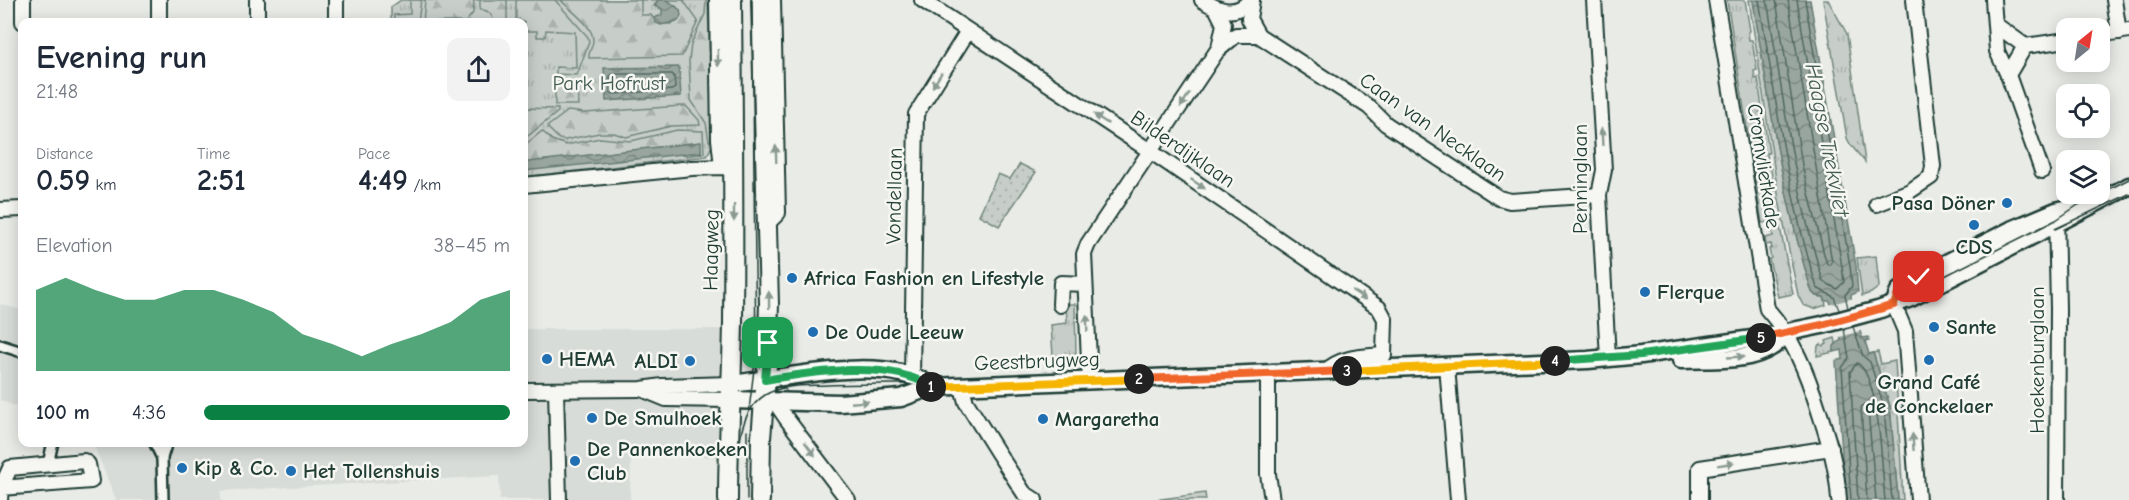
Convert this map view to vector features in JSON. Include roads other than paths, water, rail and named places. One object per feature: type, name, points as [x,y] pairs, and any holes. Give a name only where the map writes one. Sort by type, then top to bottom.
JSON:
[{"type":"main road","name":"Haagweg","points":[[728,500],[730,392],[728,168],[732,0]]},
{"type":"main road","points":[[760,500],[770,401],[765,380],[769,304],[761,0]]},
{"type":"street","points":[[23,0],[23,18]]},
{"type":"street","points":[[159,0],[159,18]]},
{"type":"street","points":[[257,0],[257,18]]},
{"type":"street","points":[[336,0],[336,18]]},
{"type":"street","name":"Haagweg","points":[[717,0],[719,139],[728,168]]},
{"type":"street","points":[[766,225],[778,213],[773,0]]},
{"type":"street","name":"Bilderdijklaan","points":[[922,0],[1150,151],[1378,308],[1385,319],[1384,355]]},
{"type":"street","points":[[1202,0],[1217,10],[1224,24],[1217,51]]},
{"type":"street","points":[[1217,10],[1234,11],[1252,0]]},
{"type":"street","points":[[1090,381],[1084,254],[1088,244],[1217,51],[1236,35],[1258,35],[1249,19],[1252,0]]},
{"type":"street","name":"Penninglaan","points":[[1594,0],[1604,170],[1599,195],[1608,358]]},
{"type":"street","name":"Cromvlietkade","points":[[1716,0],[1767,309],[1786,333],[1806,371],[1837,470],[1839,500]]},
{"type":"street","points":[[1877,204],[1910,191],[1931,177],[1933,166],[1914,0]]},
{"type":"street","points":[[1993,0],[1997,51],[2008,75],[2042,171]]},
{"type":"street","points":[[2114,0],[2124,31]]},
{"type":"street","points":[[1996,25],[2025,46],[2056,42]]},
{"type":"street","name":"Vondellaan","points":[[912,377],[916,114],[968,31]]},
{"type":"street","name":"Caan van Necklaan","points":[[1258,35],[1369,107],[1386,124],[1499,198],[1510,201],[1599,195]]},
{"type":"street","points":[[2008,75],[2025,46]]},
{"type":"street","points":[[528,185],[692,168],[728,168]]},
{"type":"street","points":[[1917,500],[1905,331],[1894,305],[1899,291],[1919,277],[2003,234],[2056,219],[2078,205],[2090,205],[2129,186]]},
{"type":"street","points":[[0,210],[18,208]]},
{"type":"street","name":"Hoekenburglaan","points":[[2056,219],[2057,500]]},
{"type":"street","points":[[1060,305],[1061,284],[1085,284]]},
{"type":"street","name":"Geestbrugweg","points":[[730,392],[770,401],[840,403],[902,398],[931,387],[1268,374],[1636,356],[1667,361],[1751,356],[1779,343],[1786,333],[1894,305]]},
{"type":"street","points":[[0,345],[18,351]]},
{"type":"street","name":"Geestbrugweg","points":[[1326,371],[1336,363],[1347,359],[1384,355]]},
{"type":"street","points":[[1447,366],[1458,500]]},
{"type":"street","name":"Geestbrugweg","points":[[730,392],[765,380],[800,373],[876,369],[912,377],[931,387]]},
{"type":"street","points":[[1268,374],[1268,474],[1272,500]]},
{"type":"street","points":[[528,390],[642,389],[662,386],[730,392]]},
{"type":"street","points":[[962,387],[966,402],[998,453],[1024,493],[1035,500]]},
{"type":"street","points":[[556,390],[559,500]]},
{"type":"street","points":[[770,401],[786,418],[848,500]]},
{"type":"street","points":[[48,464],[52,447]]},
{"type":"street","points":[[156,447],[162,458]]},
{"type":"street","points":[[163,500],[162,458],[166,447]]},
{"type":"street","points":[[1700,500],[1700,468],[1831,447]]},
{"type":"street","points":[[84,461],[88,464],[91,481],[1,494],[10,468],[84,461]]},
{"type":"water","points":[[658,0],[667,0],[680,10],[681,16],[678,21],[661,25],[656,23],[654,18],[662,15],[662,9],[654,6]]},
{"type":"water","name":"Haagse Trekvliet","points":[[1753,0],[1810,0],[1856,266],[1858,292],[1851,297],[1862,338],[1868,337],[1869,340],[1865,341],[1869,354],[1873,353],[1890,406],[1898,500],[1845,500],[1836,361],[1843,359],[1842,350],[1834,352],[1834,346],[1841,340],[1830,301],[1812,292],[1792,220],[1777,148]]},
{"type":"water","points":[[679,67],[681,96],[606,101],[604,68]]},
{"type":"water","points":[[701,142],[701,152],[528,171],[528,162]]},
{"type":"tram line","points":[[749,410],[756,353],[752,0]]},
{"type":"tram line","points":[[740,442],[744,422],[754,404],[772,391],[795,386],[962,383],[1608,356],[1758,336],[1797,328],[1895,301],[2056,220],[2078,205],[2129,179]]},
{"type":"tram line","points":[[2055,229],[2129,194]]},
{"type":"tram line","points":[[755,359],[766,376],[786,390]]},
{"type":"tram line","points":[[747,431],[747,500]]},
{"type":"place","name":"Pasa Döner","points":[[2007,203]]},
{"type":"place","name":"CDS","points":[[1974,225]]},
{"type":"place","name":"Africa Fashion en Lifestyle","points":[[792,278]]},
{"type":"place","name":"Flerque","points":[[1645,292]]},
{"type":"place","name":"Sante","points":[[1934,327]]},
{"type":"place","name":"De Oude Leeuw","points":[[813,332]]},
{"type":"place","name":"HEMA","points":[[547,359]]},
{"type":"place","name":"Grand Café de Conckelaer","points":[[1929,360]]},
{"type":"place","name":"ALDI","points":[[690,361]]},
{"type":"place","name":"De Smulhoek","points":[[592,418]]},
{"type":"place","name":"Margaretha","points":[[1043,419]]},
{"type":"place","name":"De Pannenkoeken Club","points":[[575,461]]},
{"type":"place","name":"Kip & Co.","points":[[182,468]]},
{"type":"place","name":"Het Tollenshuis","points":[[291,471]]},
{"type":"park label","name":"Park Hofrust","points":[[609,83]]}]
